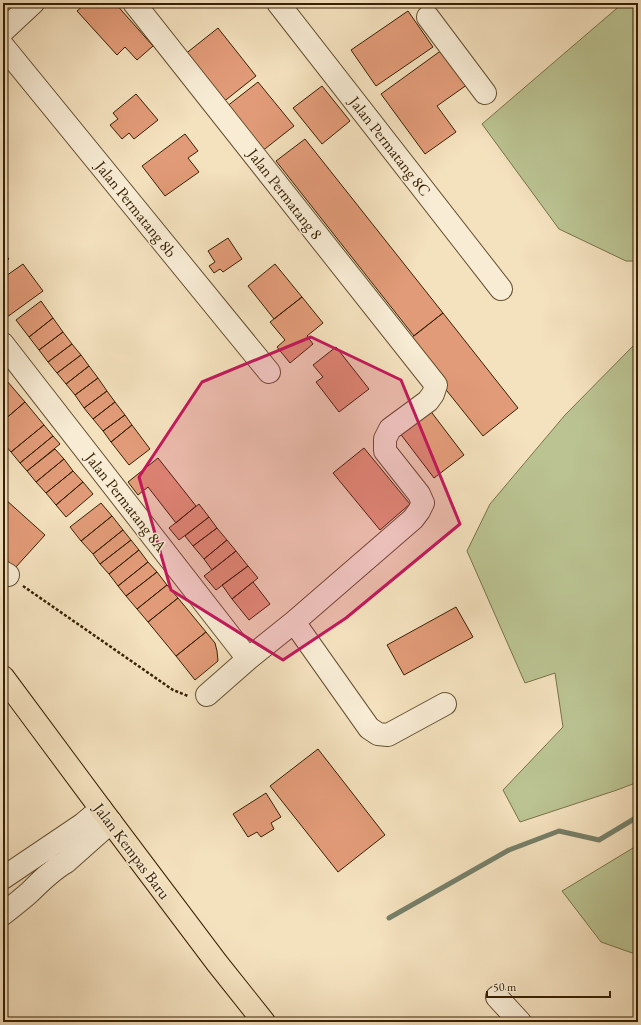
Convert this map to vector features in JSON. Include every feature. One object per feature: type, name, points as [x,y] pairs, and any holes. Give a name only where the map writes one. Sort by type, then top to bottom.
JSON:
[{"type":"main road","name":"Jalan Kempas Baru","points":[[5,683],[217,963],[264,1022]]},
{"type":"street","points":[[3,31],[33,3]]},
{"type":"street","name":"Jalan Permatang 8","points":[[134,3],[436,385],[433,394],[428,401],[390,429],[385,439],[385,451],[419,494],[423,503],[419,512],[413,519],[294,622]]},
{"type":"street","name":"Jalan Permatang 8C","points":[[278,3],[501,289]]},
{"type":"street","points":[[428,17],[485,93]]},
{"type":"street","name":"Jalan Permatang 8b","points":[[3,46],[269,372]]},
{"type":"street","name":"Jalan Permatang 8A","points":[[3,344],[248,659]]},
{"type":"street","points":[[207,695],[248,659],[294,622],[369,728],[378,734],[388,735],[446,704]]},
{"type":"street","points":[[3,878],[82,824],[106,816]]},
{"type":"street","points":[[3,914],[58,867],[66,862],[106,816]]},
{"type":"street","points":[[497,997],[520,1022]]},
{"type":"path","points":[[5,574],[173,690],[193,698],[207,695]]},
{"type":"highlighted area","points":[[311,337],[401,380],[460,524],[346,618],[283,660],[171,590],[139,477],[202,382]]},
{"type":"green space","points":[[623,3],[638,3],[638,261],[626,261],[559,229],[482,124]]},
{"type":"green space","points":[[638,341],[638,782],[520,822],[503,790],[563,727],[555,673],[525,683],[467,551],[490,504],[565,415]]},
{"type":"green space","points":[[638,845],[638,955],[601,942],[562,891]]},
{"type":"building","points":[[86,3],[115,3],[153,46],[137,60],[125,47],[117,55],[77,11]]},
{"type":"building","points":[[210,3],[218,3],[213,7]]},
{"type":"building","points":[[408,11],[433,47],[376,86],[351,50]]},
{"type":"building","points":[[218,28],[256,76],[222,103],[184,55]]},
{"type":"building","points":[[446,47],[471,82],[437,106],[456,132],[425,154],[381,94]]},
{"type":"building","points":[[258,82],[294,126],[261,152],[226,107]]},
{"type":"building","points":[[322,86],[350,121],[322,144],[293,108]]},
{"type":"building","points":[[136,94],[158,120],[134,139],[129,133],[122,139],[110,125],[118,119],[113,113]]},
{"type":"building","points":[[185,134],[198,151],[188,158],[199,172],[165,196],[142,166]]},
{"type":"building","points":[[305,139],[443,313],[414,336],[276,161]]},
{"type":"building","points":[[228,238],[242,259],[223,272],[220,269],[214,273],[209,266],[215,262],[208,251]]},
{"type":"building","points":[[3,252],[9,259],[3,264]]},
{"type":"building","points":[[23,264],[43,291],[3,320],[3,278]]},
{"type":"building","points":[[275,264],[302,297],[274,319],[248,286]]},
{"type":"building","points":[[302,297],[323,323],[307,336],[313,344],[290,363],[277,347],[285,340],[270,322]]},
{"type":"building","points":[[41,301],[53,318],[29,337],[16,320]]},
{"type":"building","points":[[443,313],[518,408],[483,436],[407,341]]},
{"type":"building","points":[[53,318],[63,332],[39,350],[29,337]]},
{"type":"building","points":[[63,332],[72,344],[48,362],[39,350]]},
{"type":"building","points":[[72,344],[81,355],[57,373],[48,362]]},
{"type":"building","points":[[336,347],[369,389],[339,412],[316,382],[323,377],[313,365]]},
{"type":"building","points":[[81,355],[89,366],[66,384],[57,373]]},
{"type":"building","points":[[89,366],[98,378],[75,395],[66,384]]},
{"type":"building","points":[[3,376],[7,381],[3,384]]},
{"type":"building","points":[[98,378],[107,391],[84,408],[75,395]]},
{"type":"building","points":[[7,381],[25,402],[3,421],[3,384]]},
{"type":"building","points":[[107,391],[115,402],[93,419],[84,408]]},
{"type":"building","points":[[25,402],[44,425],[11,452],[3,443],[3,421]]},
{"type":"building","points":[[115,402],[125,415],[103,431],[93,419]]},
{"type":"building","points":[[429,409],[464,455],[434,478],[399,432]]},
{"type":"building","points":[[125,415],[132,425],[111,442],[103,431]]},
{"type":"building","points":[[44,425],[53,436],[20,463],[11,452]]},
{"type":"building","points":[[132,425],[150,449],[129,465],[111,442]]},
{"type":"building","points":[[53,436],[60,444],[27,471],[20,463]]},
{"type":"building","points":[[364,448],[410,504],[380,530],[333,473]]},
{"type":"building","points":[[55,449],[64,459],[36,482],[27,471]]},
{"type":"building","points":[[158,458],[196,506],[176,523],[148,487],[138,495],[128,482]]},
{"type":"building","points":[[64,459],[73,471],[46,493],[36,482]]},
{"type":"building","points":[[73,471],[83,482],[56,505],[46,493]]},
{"type":"building","points":[[83,482],[93,494],[66,517],[56,505]]},
{"type":"building","points":[[5,499],[45,535],[15,568],[3,557],[3,501]]},
{"type":"building","points":[[101,503],[112,516],[81,541],[70,527]]},
{"type":"building","points":[[199,504],[209,517],[179,540],[169,528]]},
{"type":"building","points":[[112,516],[123,530],[93,554],[81,541]]},
{"type":"building","points":[[209,517],[217,528],[193,546],[185,536]]},
{"type":"building","points":[[217,528],[227,540],[204,559],[193,546]]},
{"type":"building","points":[[123,530],[131,540],[100,564],[93,554]]},
{"type":"building","points":[[131,540],[139,550],[109,574],[100,564]]},
{"type":"building","points":[[227,540],[236,551],[212,570],[204,559]]},
{"type":"building","points":[[139,550],[148,562],[118,586],[109,574]]},
{"type":"building","points":[[236,551],[248,566],[216,590],[204,576]]},
{"type":"building","points":[[148,562],[157,572],[126,596],[118,586]]},
{"type":"building","points":[[248,566],[258,578],[232,599],[222,585]]},
{"type":"building","points":[[157,572],[167,585],[137,609],[126,596]]},
{"type":"building","points":[[253,582],[270,604],[249,620],[232,599]]},
{"type":"building","points":[[167,585],[178,598],[148,622],[137,609]]},
{"type":"building","points":[[178,598],[206,632],[176,656],[148,622]]},
{"type":"building","points":[[456,607],[473,637],[404,675],[387,645]]},
{"type":"building","points":[[206,632],[215,643],[218,661],[195,680],[176,656]]},
{"type":"building","points":[[318,749],[385,835],[338,872],[270,786]]},
{"type":"building","points":[[266,793],[281,817],[271,823],[274,829],[261,837],[257,832],[248,837],[233,814]]},
{"type":"waterway","points":[[389,918],[509,850],[559,831],[599,840],[634,819],[638,814]]}]
